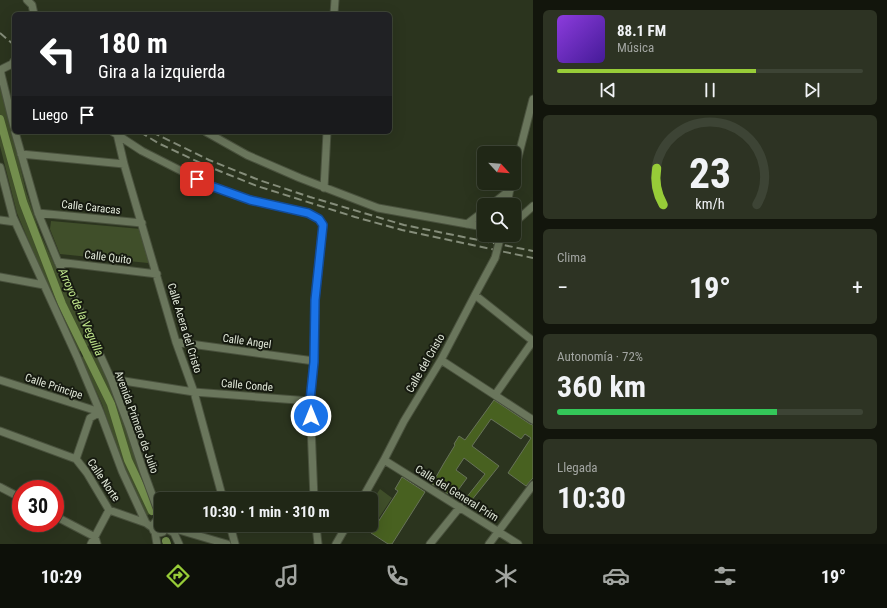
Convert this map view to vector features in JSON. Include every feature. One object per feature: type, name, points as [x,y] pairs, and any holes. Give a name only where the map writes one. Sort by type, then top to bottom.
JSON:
[{"type":"street","points":[[27,0],[32,5],[34,12]]},
{"type":"street","points":[[334,12],[335,0]]},
{"type":"street","points":[[12,65],[0,70],[12,119]]},
{"type":"street","points":[[521,146],[533,99]]},
{"type":"street","name":"Avenida Primero de Julio","points":[[16,134],[38,213],[58,262],[111,379],[154,498]]},
{"type":"street","name":"Calle Acera del Cristo","points":[[115,134],[176,342],[194,392],[221,492]]},
{"type":"street","points":[[116,134],[142,151],[211,186],[250,200],[308,213],[319,219],[323,225],[315,300],[314,362],[310,401],[314,492]]},
{"type":"street","points":[[210,134],[247,155],[324,188],[378,208],[477,226]]},
{"type":"street","points":[[324,188],[327,134]]},
{"type":"street","points":[[21,154],[124,164]]},
{"type":"street","points":[[0,167],[2,186],[15,222],[77,356],[122,471],[146,523],[154,530]]},
{"type":"street","points":[[498,198],[507,190]]},
{"type":"street","points":[[521,217],[533,206]]},
{"type":"street","name":"Calle Caracas","points":[[38,213],[142,223]]},
{"type":"street","points":[[467,224],[477,216]]},
{"type":"street","points":[[0,220],[15,222]]},
{"type":"street","name":"Calle del Cristo","points":[[366,492],[404,420],[441,360],[495,258],[499,242]]},
{"type":"street","name":"Calle Quito","points":[[58,262],[156,274]]},
{"type":"street","points":[[0,277],[44,285]]},
{"type":"street","points":[[475,295],[533,341],[495,395]]},
{"type":"street","name":"Calle Angel","points":[[176,342],[314,362]]},
{"type":"street","points":[[441,360],[533,420]]},
{"type":"street","name":"Calle Conde","points":[[111,379],[194,392],[310,401]]},
{"type":"street","name":"Calle Principe","points":[[0,380],[100,412]]},
{"type":"street","points":[[76,459],[90,418],[100,412]]},
{"type":"street","name":"Calle Norte","points":[[0,432],[76,459],[87,473],[108,510],[146,523]]},
{"type":"street","name":"Calle del General Prim","points":[[384,460],[518,544]]},
{"type":"street","points":[[489,544],[533,485]]},
{"type":"street","points":[[0,487],[12,493]]},
{"type":"street","points":[[430,544],[460,507]]},
{"type":"street","points":[[64,522],[94,542],[108,510]]},
{"type":"street","points":[[154,522],[154,530]]},
{"type":"street","points":[[154,532],[156,544]]},
{"type":"street","name":"Avenida Primero de Julio","points":[[173,532],[179,544]]},
{"type":"street","points":[[189,532],[227,544]]},
{"type":"street","points":[[232,532],[235,544]]},
{"type":"street","points":[[317,532],[319,543]]},
{"type":"street","points":[[336,544],[343,532]]},
{"type":"green space","points":[[0,81],[26,191],[40,233],[73,305],[94,342],[76,354],[17,213],[0,146]]},
{"type":"green space","points":[[51,221],[141,229],[149,254],[148,263],[60,254],[50,229]]},
{"type":"green space","points":[[94,349],[143,470],[154,492],[154,512],[146,516],[125,472],[102,404],[81,358]]},
{"type":"green space","points":[[380,489],[392,498],[378,519],[378,492]]},
{"type":"building","points":[[494,400],[533,425],[533,478],[526,486],[508,473],[531,438],[525,434],[521,439],[491,419],[472,446],[499,466],[467,506],[462,503],[485,474],[464,458],[456,470],[467,478],[453,497],[432,484],[459,436],[465,440]]},
{"type":"building","points":[[402,477],[425,492],[392,544],[388,544],[371,533],[378,532],[378,522],[398,491],[395,489]]},
{"type":"waterway","name":"Arroyo de la Veguilla","points":[[0,119],[23,202],[62,304],[111,404],[128,460],[152,511]]},
{"type":"railway","points":[[0,33],[12,43]]},
{"type":"railway","points":[[143,134],[158,143],[207,166],[257,186],[355,217],[402,230],[533,258]]},
{"type":"railway","points":[[156,134],[209,160],[259,180],[310,197],[404,225],[533,251]]},
{"type":"route","points":[[197,179],[211,186],[250,200],[308,213],[319,219],[323,225],[315,300],[314,362],[310,401],[311,416]]}]
